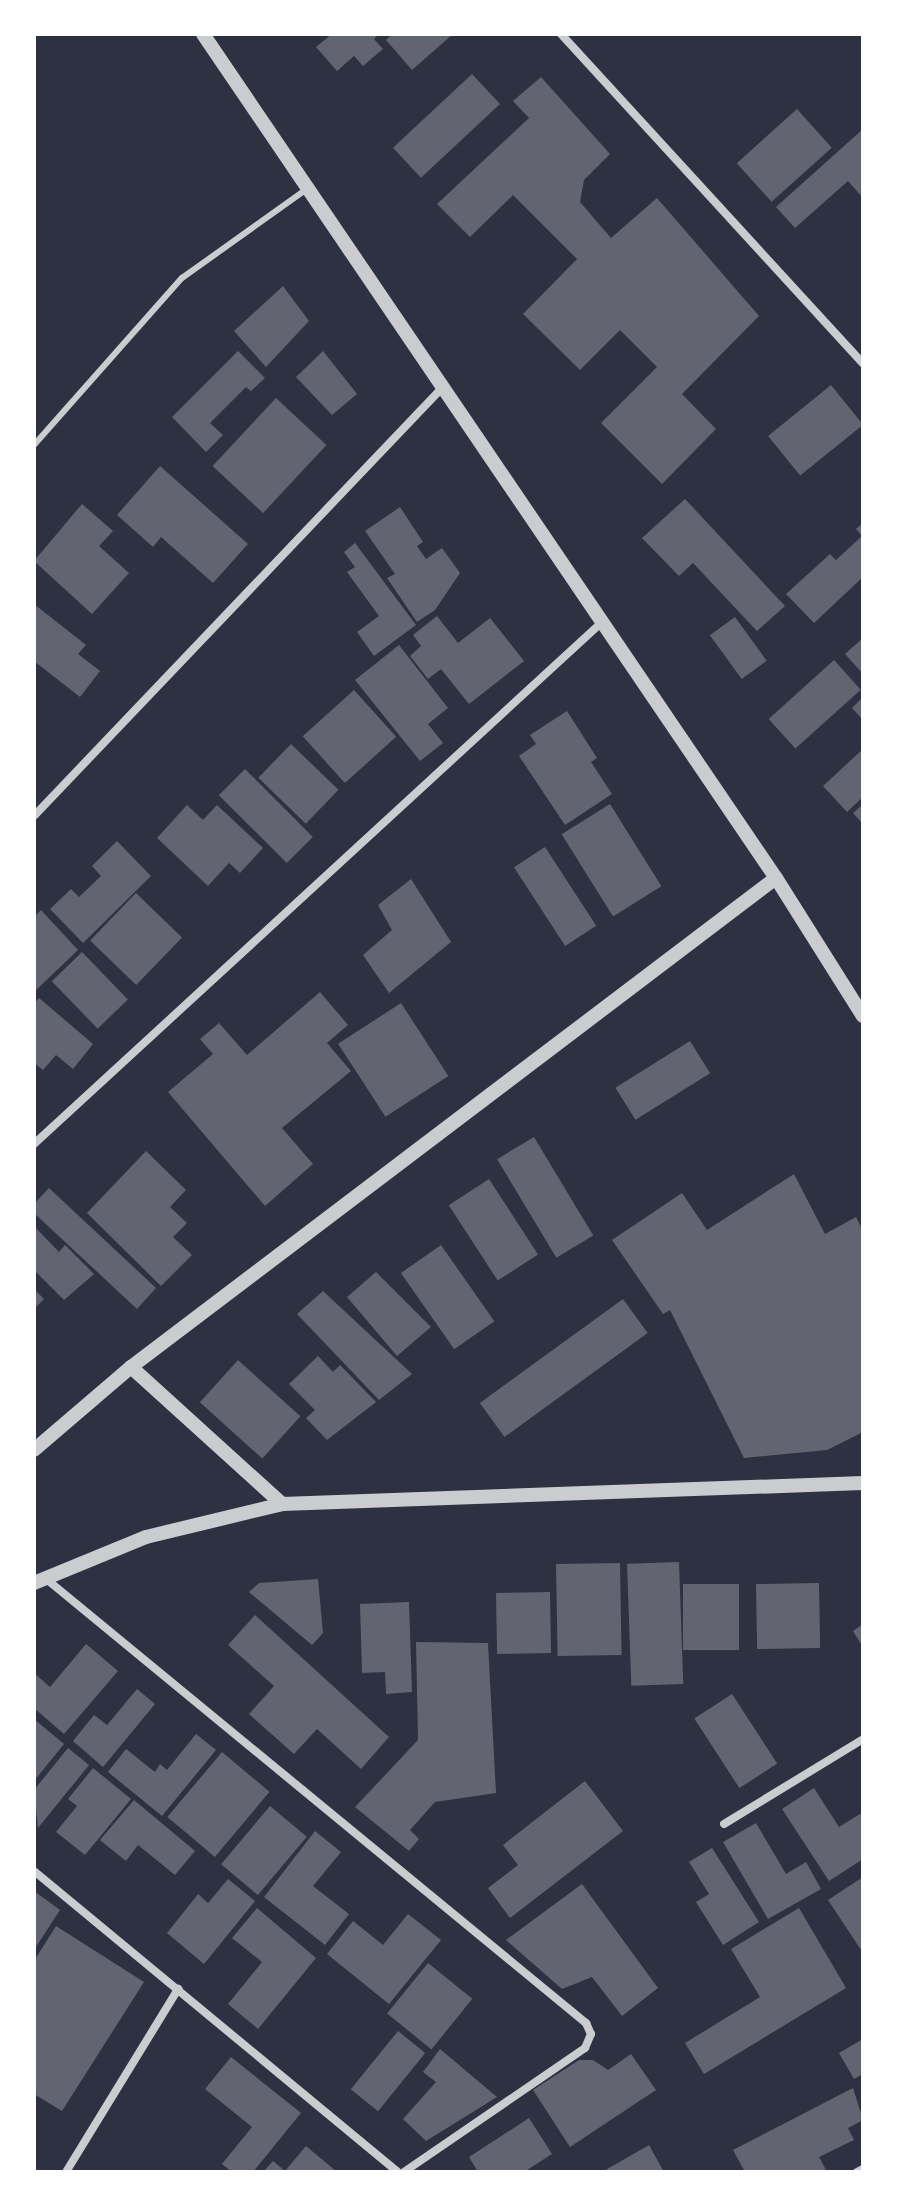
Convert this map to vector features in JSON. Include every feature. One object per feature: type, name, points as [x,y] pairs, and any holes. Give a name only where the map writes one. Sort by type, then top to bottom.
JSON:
[{"type":"street","points":[[203,34],[776,878],[863,1016]]},
{"type":"street","points":[[561,34],[863,364]]},
{"type":"street","points":[[34,816],[443,387]]},
{"type":"street","points":[[34,1144],[602,622]]},
{"type":"street","points":[[34,1450],[131,1367],[776,878]]},
{"type":"street","points":[[131,1367],[282,1504]]},
{"type":"street","points":[[34,1871],[401,2172],[585,2048],[591,2034],[586,2023],[39,1580],[146,1537],[282,1504],[863,1483]]},
{"type":"street","points":[[724,1824],[863,1739]]},
{"type":"street","points":[[66,2172],[178,1989]]},
{"type":"street","points":[[857,2172],[863,2169]]},
{"type":"lane","points":[[34,445],[182,278],[308,188]]},
{"type":"building","points":[[332,34],[379,34],[374,39],[383,49],[363,66],[354,56],[337,71],[316,47]]},
{"type":"building","points":[[392,34],[453,34],[412,70],[386,40]]},
{"type":"building","points":[[472,74],[500,104],[421,178],[393,148]]},
{"type":"building","points":[[541,77],[610,154],[584,180],[580,202],[611,238],[657,198],[759,316],[682,394],[716,429],[662,484],[601,423],[657,367],[620,330],[580,370],[523,314],[577,259],[513,195],[470,237],[437,204],[529,118],[513,101]]},
{"type":"building","points":[[797,109],[832,148],[772,202],[737,163]]},
{"type":"building","points":[[863,129],[863,198],[848,181],[795,228],[776,207]]},
{"type":"building","points":[[283,286],[309,321],[266,367],[234,331]]},
{"type":"building","points":[[238,351],[265,378],[251,391],[246,387],[210,423],[223,435],[206,452],[172,417]]},
{"type":"building","points":[[323,351],[357,394],[332,415],[296,377]]},
{"type":"building","points":[[831,385],[863,425],[800,476],[768,436]]},
{"type":"building","points":[[276,398],[326,445],[263,513],[213,466]]},
{"type":"building","points":[[160,466],[248,544],[213,583],[161,537],[153,547],[117,515]]},
{"type":"building","points":[[685,499],[785,606],[757,631],[693,563],[679,576],[642,538]]},
{"type":"building","points":[[82,504],[113,531],[99,546],[129,573],[92,614],[34,561]]},
{"type":"building","points":[[400,507],[423,542],[417,546],[426,559],[442,548],[460,573],[435,610],[417,622],[387,578],[395,574],[365,531]]},
{"type":"building","points":[[863,523],[863,577],[814,623],[786,594],[830,554],[836,560],[862,536],[856,529]]},
{"type":"building","points":[[355,543],[416,625],[374,656],[357,632],[379,616],[347,572],[355,567],[344,552]]},
{"type":"building","points":[[34,604],[86,645],[78,654],[100,671],[80,697],[34,661]]},
{"type":"building","points":[[437,616],[458,643],[490,618],[524,661],[469,704],[441,669],[428,679],[410,656],[421,646],[413,635]]},
{"type":"building","points":[[735,617],[767,661],[742,679],[710,635]]},
{"type":"building","points":[[863,638],[863,674],[845,654]]},
{"type":"building","points":[[399,645],[448,708],[428,724],[443,743],[420,761],[355,680]]},
{"type":"building","points":[[834,660],[861,690],[795,749],[769,719]]},
{"type":"building","points":[[354,690],[396,737],[345,783],[303,736]]},
{"type":"building","points":[[863,697],[863,720],[852,708]]},
{"type":"building","points":[[567,711],[597,758],[591,762],[612,794],[565,825],[519,756],[536,744],[530,735]]},
{"type":"building","points":[[291,744],[338,790],[306,824],[258,778]]},
{"type":"building","points":[[863,749],[863,797],[847,812],[823,786]]},
{"type":"building","points":[[245,769],[313,837],[287,863],[219,795]]},
{"type":"building","points":[[610,804],[661,886],[613,916],[562,834]]},
{"type":"building","points":[[863,804],[863,824],[853,813]]},
{"type":"building","points":[[187,805],[203,820],[217,805],[263,848],[240,873],[229,863],[208,886],[157,838]]},
{"type":"building","points":[[117,841],[151,876],[83,943],[50,909],[71,889],[79,897],[101,876],[92,866]]},
{"type":"building","points":[[545,847],[596,926],[565,946],[514,867]]},
{"type":"building","points":[[411,879],[451,942],[389,993],[363,955],[392,930],[378,905]]},
{"type":"building","points":[[136,893],[182,937],[136,985],[90,940]]},
{"type":"building","points":[[41,910],[78,950],[34,992],[34,917]]},
{"type":"building","points":[[82,952],[128,999],[98,1029],[52,981]]},
{"type":"building","points":[[320,992],[348,1025],[327,1043],[351,1071],[282,1128],[313,1164],[265,1206],[168,1092],[213,1054],[200,1039],[219,1023],[247,1055]]},
{"type":"building","points":[[39,998],[93,1044],[73,1069],[56,1055],[43,1070],[34,1063],[34,1004]]},
{"type":"building","points":[[401,1003],[448,1076],[385,1117],[338,1044]]},
{"type":"building","points":[[690,1041],[710,1073],[636,1120],[615,1088]]},
{"type":"building","points":[[534,1137],[593,1236],[556,1258],[497,1159]]},
{"type":"building","points":[[146,1151],[186,1190],[170,1207],[187,1223],[173,1237],[192,1255],[161,1286],[87,1213]]},
{"type":"building","points":[[794,1174],[825,1234],[856,1217],[863,1231],[863,1432],[827,1450],[744,1458],[670,1310],[663,1314],[612,1240],[682,1193],[707,1230]]},
{"type":"building","points":[[489,1179],[538,1254],[498,1281],[449,1205]]},
{"type":"building","points":[[49,1188],[156,1288],[137,1309],[34,1213],[34,1204]]},
{"type":"building","points":[[34,1226],[59,1252],[65,1245],[94,1274],[64,1300],[34,1270]]},
{"type":"building","points":[[441,1245],[494,1321],[454,1349],[401,1273]]},
{"type":"building","points":[[376,1272],[431,1327],[397,1356],[347,1297]]},
{"type":"building","points":[[34,1289],[44,1299],[34,1309]]},
{"type":"building","points":[[323,1291],[412,1374],[379,1400],[297,1314]]},
{"type":"building","points":[[623,1299],[648,1333],[504,1437],[480,1403]]},
{"type":"building","points":[[318,1356],[333,1372],[340,1365],[376,1402],[327,1440],[306,1418],[315,1410],[289,1384]]},
{"type":"building","points":[[238,1360],[300,1416],[262,1459],[200,1402]]},
{"type":"building","points":[[679,1562],[683,1684],[631,1686],[627,1564]]},
{"type":"building","points":[[620,1563],[622,1655],[558,1656],[556,1564]]},
{"type":"building","points":[[318,1579],[323,1633],[312,1645],[249,1592],[259,1583]]},
{"type":"building","points":[[819,1583],[820,1648],[757,1649],[756,1584]]},
{"type":"building","points":[[683,1584],[739,1584],[739,1650],[683,1650]]},
{"type":"building","points":[[550,1592],[551,1653],[497,1654],[496,1593]]},
{"type":"building","points":[[409,1602],[412,1692],[386,1694],[385,1672],[362,1673],[360,1604]]},
{"type":"building","points":[[255,1615],[389,1737],[361,1769],[317,1729],[294,1754],[249,1714],[274,1686],[228,1645]]},
{"type":"building","points":[[863,1624],[863,1647],[853,1631]]},
{"type":"building","points":[[416,1642],[488,1643],[496,1793],[435,1802],[410,1830],[419,1839],[409,1851],[355,1807],[418,1740]]},
{"type":"building","points":[[86,1644],[118,1671],[64,1734],[34,1708],[34,1673],[50,1687]]},
{"type":"building","points":[[137,1689],[155,1704],[103,1767],[73,1741],[94,1715],[107,1725]]},
{"type":"building","points":[[732,1694],[777,1764],[739,1788],[694,1719]]},
{"type":"building","points":[[34,1719],[64,1744],[34,1781]]},
{"type":"building","points":[[196,1734],[216,1750],[162,1816],[108,1772],[126,1749],[155,1772],[160,1764],[167,1770]]},
{"type":"building","points":[[68,1748],[89,1765],[38,1828],[34,1790]]},
{"type":"building","points":[[222,1752],[269,1792],[215,1857],[167,1817]]},
{"type":"building","points":[[93,1768],[131,1799],[85,1855],[56,1832],[77,1806],[68,1799]]},
{"type":"building","points":[[585,1781],[623,1831],[510,1918],[488,1888],[518,1865],[503,1845]]},
{"type":"building","points":[[814,1788],[839,1827],[863,1812],[863,1859],[829,1881],[782,1809]]},
{"type":"building","points":[[134,1800],[195,1851],[175,1875],[138,1845],[126,1861],[100,1840]]},
{"type":"building","points":[[270,1806],[307,1837],[258,1895],[221,1864]]},
{"type":"building","points":[[756,1823],[786,1874],[806,1862],[821,1889],[768,1919],[723,1842]]},
{"type":"building","points":[[315,1831],[341,1852],[313,1886],[349,1914],[325,1945],[264,1897]]},
{"type":"building","points":[[712,1848],[759,1922],[723,1945],[696,1902],[709,1894],[689,1862]]},
{"type":"building","points":[[863,1877],[863,1953],[828,1900]]},
{"type":"building","points":[[228,1879],[255,1901],[204,1964],[167,1933],[198,1894],[208,1903]]},
{"type":"building","points":[[582,1884],[658,1988],[622,2016],[592,1977],[562,1989],[506,1940]]},
{"type":"building","points":[[34,1891],[60,1910],[34,1950]]},
{"type":"building","points":[[257,1908],[316,1958],[258,2029],[228,2004],[262,1962],[232,1938]]},
{"type":"building","points":[[799,1908],[846,1988],[704,2074],[685,2043],[760,1997],[731,1949]]},
{"type":"building","points":[[408,1914],[441,1940],[389,2004],[327,1954],[353,1921],[383,1945]]},
{"type":"building","points":[[56,1926],[144,1982],[62,2111],[34,2094],[34,1961]]},
{"type":"building","points":[[428,1963],[472,1999],[431,2049],[387,2014]]},
{"type":"building","points":[[398,2031],[425,2053],[378,2111],[351,2089]]},
{"type":"building","points":[[863,2039],[863,2074],[854,2079],[839,2053]]},
{"type":"building","points":[[440,2049],[497,2097],[426,2141],[403,2119],[436,2082],[423,2072]]},
{"type":"building","points":[[631,2054],[656,2090],[570,2147],[533,2090],[579,2060],[593,2060],[608,2070]]},
{"type":"building","points":[[231,2057],[301,2113],[253,2172],[232,2172],[222,2164],[252,2127],[205,2089]]},
{"type":"building","points":[[853,2088],[863,2120],[848,2128],[854,2140],[819,2157],[826,2170],[745,2172],[733,2150]]},
{"type":"building","points":[[529,2118],[552,2154],[524,2172],[478,2172],[469,2157]]},
{"type":"building","points":[[649,2145],[664,2172],[602,2172]]},
{"type":"building","points":[[306,2146],[337,2172],[263,2172],[273,2161],[285,2171]]}]
